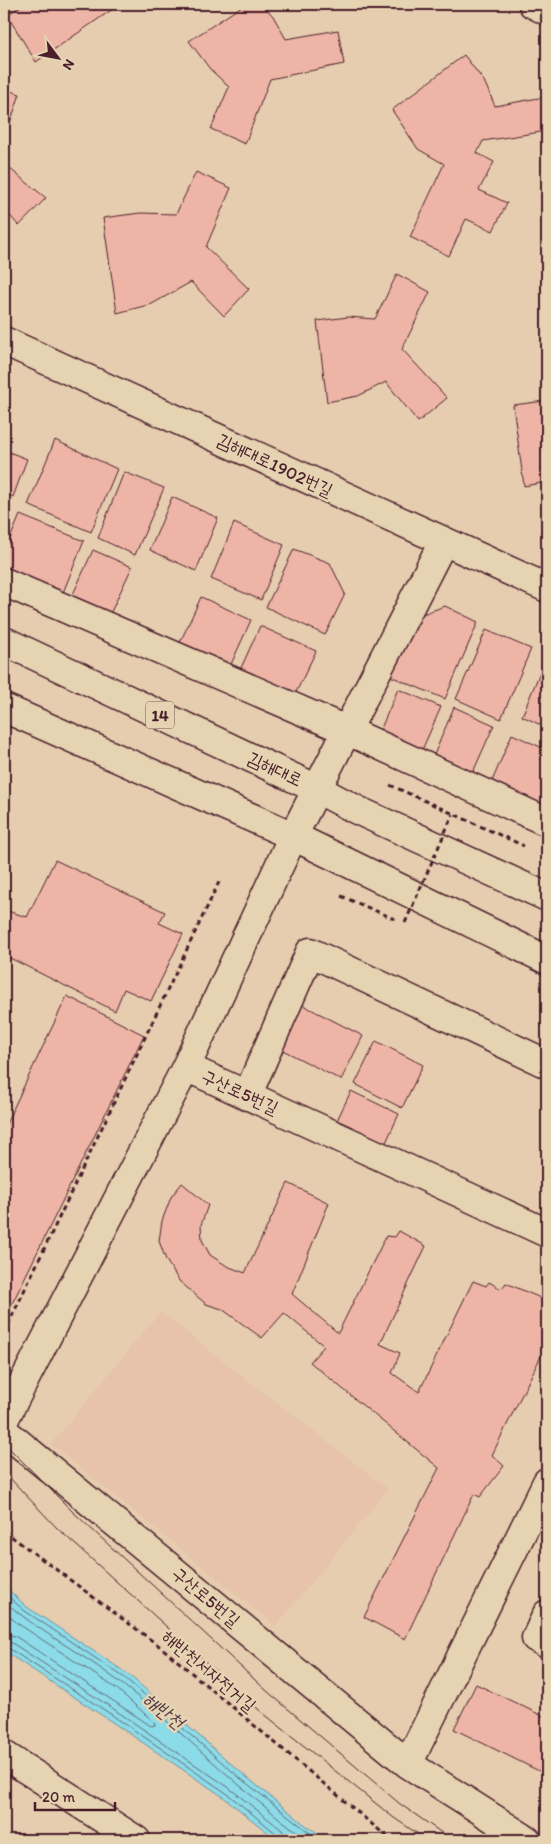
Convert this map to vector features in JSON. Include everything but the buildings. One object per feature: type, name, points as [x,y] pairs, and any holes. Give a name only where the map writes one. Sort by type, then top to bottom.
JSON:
[{"type":"street","points":[[533,4],[547,10]]},
{"type":"street","name":"김해대로1902번길","points":[[4,341],[547,588]]},
{"type":"street","points":[[186,1067],[293,836],[444,542]]},
{"type":"street","points":[[4,582],[346,730],[547,822]]},
{"type":"street","name":"김해대로","points":[[4,641],[317,789],[357,810],[547,897]]},
{"type":"street","points":[[4,708],[293,836],[547,960]]},
{"type":"street","points":[[247,1096],[310,952],[547,1064]]},
{"type":"street","name":"구산로5번길","points":[[4,1420],[186,1067],[547,1232]]},
{"type":"street","name":"구산로5번길","points":[[4,1431],[408,1764],[528,1840]]},
{"type":"street","points":[[408,1764],[547,1482]]},
{"type":"street","points":[[547,1614],[536,1638],[547,1644]]},
{"type":"street","points":[[4,1755],[136,1840]]},
{"type":"path","points":[[390,785],[524,846]]},
{"type":"path","points":[[405,923],[453,814]]},
{"type":"path","points":[[4,1333],[220,880]]},
{"type":"path","name":"해반천서자전거길","points":[[4,1531],[162,1648],[391,1840]]},
{"type":"shaded area","points":[[160,1312],[388,1489],[276,1626],[51,1444]]},
{"type":"water","name":"해반천","points":[[4,1586],[27,1607],[128,1674],[243,1774],[304,1824],[328,1840],[277,1840],[222,1796],[4,1651]]},
{"type":"tram line","points":[[4,1443],[72,1511],[267,1691],[400,1804],[452,1840]]},
{"type":"tram line","points":[[4,1472],[57,1528],[258,1709],[394,1818],[427,1840]]}]
